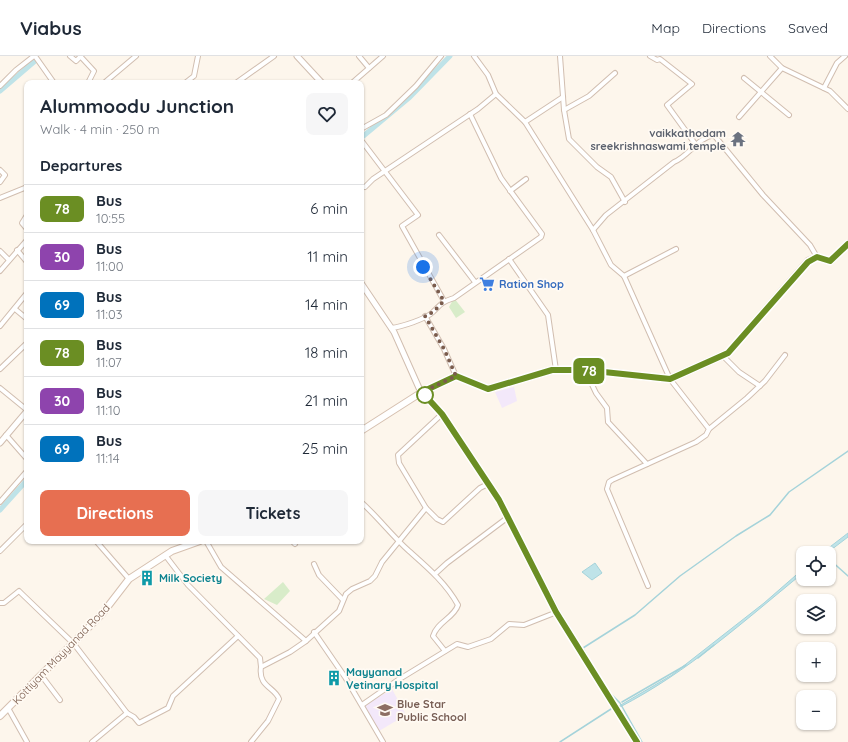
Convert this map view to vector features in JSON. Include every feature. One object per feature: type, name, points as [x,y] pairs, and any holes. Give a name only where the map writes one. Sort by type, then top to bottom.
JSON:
[{"type":"main road","points":[[364,429],[422,392],[456,376],[488,389],[556,370],[585,370],[670,379],[723,356],[736,346],[808,262],[817,257],[830,261],[848,244]]},
{"type":"main road","name":"Kottiyam Mayyanad Road","points":[[1,713],[74,644],[102,614],[129,579],[172,551],[192,544]]},
{"type":"street","points":[[0,86],[16,70],[35,56],[52,80]]},
{"type":"street","points":[[70,56],[76,60],[81,57],[93,69],[91,80]]},
{"type":"street","points":[[108,80],[136,56]]},
{"type":"street","points":[[189,80],[194,76],[198,56]]},
{"type":"street","points":[[240,80],[274,56]]},
{"type":"street","points":[[297,56],[319,80]]},
{"type":"street","points":[[359,56],[369,68]]},
{"type":"street","points":[[355,80],[383,56]]},
{"type":"street","points":[[364,128],[371,125],[390,111],[416,86],[441,56]]},
{"type":"street","points":[[474,56],[488,75],[496,94],[525,122],[594,230],[611,265],[624,276],[670,379],[709,429]]},
{"type":"street","points":[[560,56],[564,110],[569,139],[597,167],[611,177],[625,202]]},
{"type":"street","points":[[650,56],[657,60],[661,58],[692,84],[667,105],[696,145]]},
{"type":"street","points":[[770,56],[782,68],[830,91],[848,109]]},
{"type":"street","points":[[824,88],[837,63],[845,56]]},
{"type":"street","points":[[739,117],[782,68]]},
{"type":"street","points":[[564,110],[589,96],[615,73]]},
{"type":"street","points":[[744,78],[789,115]]},
{"type":"street","points":[[365,187],[373,179],[385,173],[470,114],[496,94]]},
{"type":"street","points":[[525,122],[563,97]]},
{"type":"street","points":[[391,328],[404,327],[433,312],[444,301],[454,298],[475,282],[540,239],[542,234],[501,178],[470,114]]},
{"type":"street","points":[[594,230],[606,215],[625,202],[674,162],[683,158],[696,145],[712,135],[716,137],[763,195],[810,245],[817,257]]},
{"type":"street","points":[[364,144],[418,216],[402,226],[444,301]]},
{"type":"street","points":[[0,170],[5,176],[0,182]]},
{"type":"street","points":[[510,191],[526,179]]},
{"type":"street","points":[[0,198],[24,188]]},
{"type":"street","points":[[439,235],[475,282]]},
{"type":"street","points":[[0,271],[24,243]]},
{"type":"street","points":[[624,276],[676,249]]},
{"type":"street","points":[[18,250],[24,258]]},
{"type":"street","points":[[0,251],[10,260]]},
{"type":"street","points":[[509,259],[548,315],[556,370]]},
{"type":"street","points":[[364,288],[391,328],[422,392],[442,414],[488,484],[556,612],[637,742]]},
{"type":"street","points":[[0,326],[24,297]]},
{"type":"street","points":[[15,309],[24,316]]},
{"type":"street","points":[[425,316],[441,343],[456,376]]},
{"type":"street","points":[[0,369],[24,346]]},
{"type":"street","points":[[648,586],[607,489],[609,482],[696,442],[706,435],[709,429],[760,386],[785,355]]},
{"type":"street","points":[[723,356],[739,372],[760,386]]},
{"type":"street","points":[[585,370],[596,393],[607,408],[608,422],[647,464]]},
{"type":"street","points":[[0,388],[24,408]]},
{"type":"street","points":[[0,443],[24,414]]},
{"type":"street","points":[[442,414],[398,456],[399,463],[426,508],[437,519],[443,522],[480,488],[488,484]]},
{"type":"street","points":[[6,435],[24,456]]},
{"type":"street","points":[[0,502],[24,474]]},
{"type":"street","points":[[364,505],[400,542],[435,574],[458,605],[456,610],[434,632],[435,639],[445,651]]},
{"type":"street","points":[[261,667],[290,652],[306,641],[339,610],[346,594],[352,589],[365,584],[375,576],[382,562],[400,542],[426,508]]},
{"type":"street","points":[[435,574],[447,563],[507,518]]},
{"type":"street","points":[[0,551],[24,527]]},
{"type":"street","points":[[101,544],[129,579]]},
{"type":"street","points":[[208,544],[221,567],[306,641]]},
{"type":"street","points":[[165,555],[188,586],[260,658],[266,686],[278,696],[279,699],[268,721],[251,742]]},
{"type":"street","points":[[314,564],[320,575],[343,600]]},
{"type":"street","points":[[0,608],[2,603],[16,592],[20,592],[74,644],[127,713],[134,717],[139,723],[168,708],[173,696],[238,636]]},
{"type":"street","points":[[362,705],[398,680],[459,643],[468,647],[491,639],[509,624],[524,625],[556,612]]},
{"type":"street","points":[[314,632],[362,705],[383,742]]},
{"type":"street","points":[[41,675],[60,700]]},
{"type":"street","points":[[8,708],[27,742]]},
{"type":"street","points":[[92,742],[127,713]]},
{"type":"shaded area","points":[[514,387],[517,401],[502,408],[495,392]]},
{"type":"shaded area","name":"Blue Star Public School","points":[[392,689],[406,715],[379,731],[364,706]]},
{"type":"green space","points":[[454,298],[465,312],[456,318],[449,307]]},
{"type":"green space","points":[[283,582],[290,591],[277,605],[264,599]]},
{"type":"water","points":[[848,533],[848,537],[836,546],[831,546]]},
{"type":"water","points":[[595,563],[602,573],[592,580],[582,572]]},
{"type":"water","points":[[796,575],[796,579],[715,645],[669,678],[620,707],[619,706],[672,675],[764,603]]},
{"type":"waterway","points":[[364,135],[410,97],[450,56]]},
{"type":"waterway","points":[[0,91],[35,61]]},
{"type":"waterway","points":[[587,655],[583,648],[635,615],[680,576],[736,536],[770,515],[789,492],[848,451]]},
{"type":"waterway","points":[[0,510],[24,483]]},
{"type":"waterway","points":[[836,565],[848,576]]},
{"type":"waterway","points":[[698,658],[714,645]]},
{"type":"waterway","points":[[622,702],[686,665]]},
{"type":"waterway","points":[[611,694],[620,703],[642,742]]},
{"type":"waterway","points":[[560,742],[611,709]]},
{"type":"bus line","name":"78","points":[[637,742],[556,612],[519,542],[499,500],[464,445],[442,414],[422,392],[456,376],[488,389],[552,370],[585,370],[670,379],[726,355],[736,346],[812,258],[817,257],[826,262],[830,261],[834,259],[848,244]]},
{"type":"place","name":"vaikkathodam sreekrishnaswami temple","points":[[738,139]]},
{"type":"place","name":"Ration Shop","points":[[487,284]]},
{"type":"place","name":"Milk Society","points":[[147,578]]},
{"type":"place","name":"Mayyanad Vetinary Hospital","points":[[334,678]]},
{"type":"place","name":"Blue Star Public School","points":[[385,710]]},
{"type":"route","points":[[423,267],[444,301],[436,307],[433,312],[425,316],[438,336],[456,376],[422,392],[425,395]]}]
